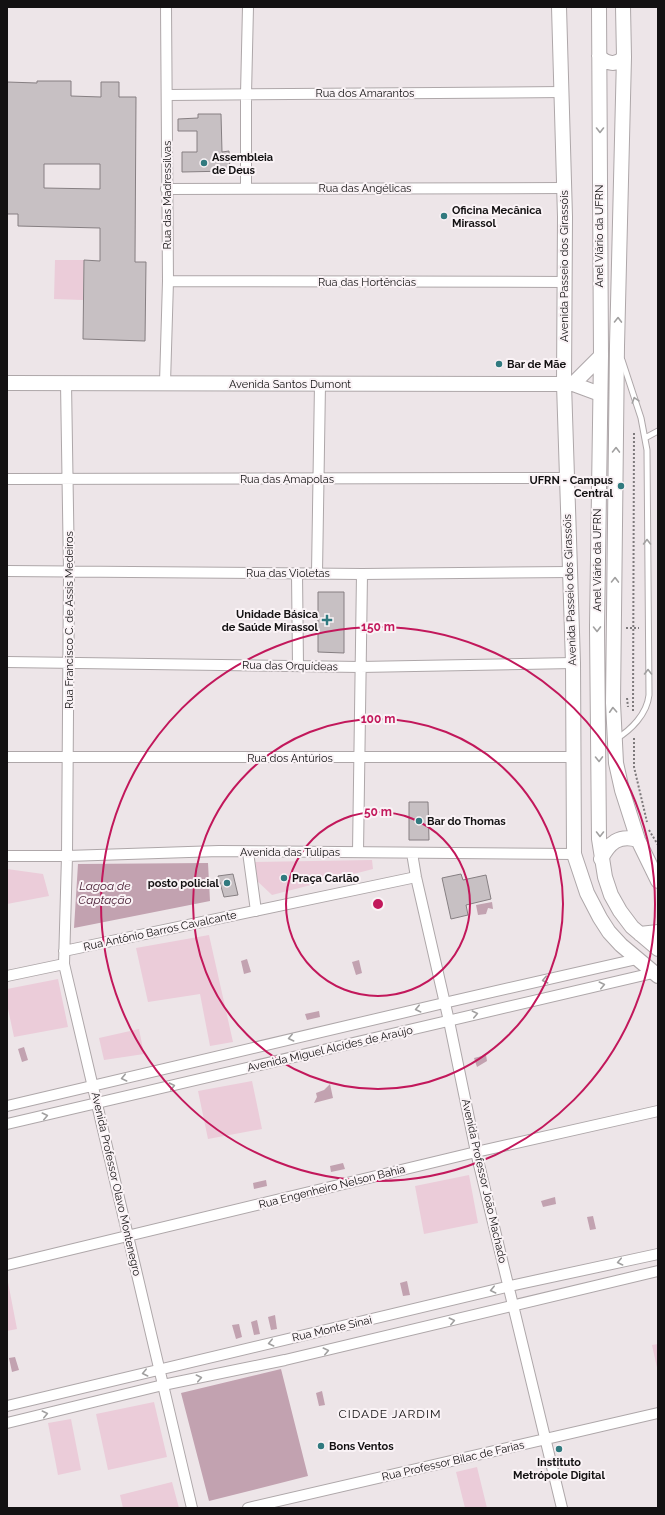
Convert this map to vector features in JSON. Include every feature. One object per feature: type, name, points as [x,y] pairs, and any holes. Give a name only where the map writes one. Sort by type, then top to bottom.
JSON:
[{"type":"main road","name":"Avenida Passeio dos Girassóis","points":[[559,7],[563,92],[568,384],[567,478],[573,663],[574,854],[587,892],[609,932],[637,959],[656,974]]},
{"type":"main road","name":"Anel Viário da UFRN","points":[[599,7],[600,394],[597,627],[601,859],[611,895],[620,911],[640,934],[658,949]]},
{"type":"main road","name":"Anel Viário da UFRN","points":[[623,7],[624,58],[617,346],[613,659],[615,740],[616,763],[622,790],[638,840],[658,881]]},
{"type":"main road","points":[[599,56],[604,60],[614,63],[620,62],[624,58]]},
{"type":"main road","points":[[600,101],[611,94],[622,99]]},
{"type":"main road","points":[[568,384],[600,356]]},
{"type":"main road","name":"Avenida Santos Dumont","points":[[7,383],[568,384],[600,394]]},
{"type":"main road","points":[[601,859],[609,845],[615,840],[625,837],[638,840]]},
{"type":"main road","points":[[640,934],[658,932]]},
{"type":"street","name":"Rua das Madressilvas","points":[[165,383],[168,281],[166,189],[168,95],[166,7]]},
{"type":"street","points":[[246,189],[248,7]]},
{"type":"street","name":"Rua dos Amarantos","points":[[168,95],[563,92]]},
{"type":"street","name":"Rua das Angélicas","points":[[166,189],[564,188]]},
{"type":"street","name":"Rua das Hortências","points":[[168,281],[566,282]]},
{"type":"street","name":"Rua Francisco C. de Assis Medeiros","points":[[66,383],[69,479],[67,856]]},
{"type":"street","points":[[317,573],[320,384]]},
{"type":"street","name":"Rua das Amapolas","points":[[7,479],[318,480],[567,478]]},
{"type":"street","name":"Rua das Violetas","points":[[7,571],[362,574],[570,572]]},
{"type":"street","points":[[297,573],[298,666]]},
{"type":"street","points":[[358,852],[358,758],[362,574]]},
{"type":"street","name":"Rua das Orquídeas","points":[[7,662],[360,667],[573,663]]},
{"type":"street","name":"Rua dos Antúrios","points":[[7,757],[573,757]]},
{"type":"street","points":[[248,852],[256,911]]},
{"type":"street","name":"Avenida das Tulipas","points":[[7,856],[248,852],[574,854]]},
{"type":"street","name":"Avenida Professor João Machado","points":[[412,853],[476,1152],[510,1286],[562,1508]]},
{"type":"street","name":"Avenida Professor Olavo Montenegro","points":[[67,856],[64,964],[192,1508]]},
{"type":"street","name":"Rua Antônio Barros Cavalcante","points":[[64,951],[416,877]]},
{"type":"street","name":"Avenida Miguel Alcídes de Araújo","points":[[7,1106],[637,959]]},
{"type":"street","points":[[7,976],[64,964]]},
{"type":"street","name":"Avenida Miguel Alcídes de Araújo","points":[[7,1124],[656,974]]},
{"type":"street","name":"Rua Engenheiro Nelson Bahia","points":[[7,1265],[476,1152],[658,1111]]},
{"type":"street","name":"Rua Monte Sinai","points":[[7,1406],[510,1286],[658,1254]]},
{"type":"street","name":"Rua Monte Sinai","points":[[7,1423],[163,1385],[285,1360],[658,1271]]},
{"type":"street","name":"Rua Professor Bilac de Farias","points":[[248,1508],[658,1413]]},
{"type":"lane","points":[[615,740],[628,732],[645,708],[649,695],[645,438],[641,418],[617,346]]},
{"type":"lane","points":[[645,438],[658,431]]},
{"type":"path","points":[[634,428],[634,767],[649,829],[658,845]]},
{"type":"shaded area","points":[[55,260],[84,260],[83,300],[54,299]]},
{"type":"shaded area","points":[[372,860],[373,869],[272,895],[255,879],[254,862]]},
{"type":"shaded area","points":[[7,869],[43,874],[49,896],[7,904]]},
{"type":"shaded area","points":[[209,935],[233,1042],[210,1046],[200,994],[148,1002],[136,948]]},
{"type":"shaded area","points":[[58,979],[68,1027],[14,1037],[7,1004],[7,989]]},
{"type":"shaded area","points":[[139,1029],[144,1054],[104,1060],[99,1038]]},
{"type":"shaded area","points":[[252,1081],[262,1129],[208,1139],[198,1091]]},
{"type":"shaded area","points":[[469,1175],[478,1223],[424,1234],[415,1186]]},
{"type":"shaded area","points":[[7,1277],[17,1329],[7,1331]]},
{"type":"shaded area","points":[[658,1344],[658,1372],[652,1345]]},
{"type":"shaded area","points":[[154,1402],[167,1457],[108,1470],[96,1414]]},
{"type":"shaded area","points":[[71,1419],[81,1470],[58,1475],[48,1423]]},
{"type":"shaded area","points":[[477,1467],[487,1508],[465,1508],[456,1472]]},
{"type":"shaded area","points":[[172,1482],[179,1508],[123,1508],[120,1495]]},
{"type":"water","name":"Lagoa de Captação","points":[[208,863],[210,901],[74,928],[78,864]]},
{"type":"water","points":[[492,902],[493,909],[488,908],[486,914],[478,915],[476,905]]},
{"type":"water","points":[[247,959],[251,972],[244,974],[241,961]]},
{"type":"water","points":[[359,960],[362,973],[356,975],[352,962]]},
{"type":"water","points":[[319,1011],[320,1017],[307,1020],[305,1014]]},
{"type":"water","points":[[24,1047],[28,1060],[22,1062],[18,1049]]},
{"type":"water","points":[[486,1055],[487,1061],[477,1067],[474,1058]]},
{"type":"water","points":[[330,1084],[333,1098],[314,1103],[317,1097],[316,1093],[324,1090]]},
{"type":"water","points":[[343,1163],[345,1169],[331,1172],[330,1166]]},
{"type":"water","points":[[266,1180],[267,1186],[254,1189],[253,1183]]},
{"type":"water","points":[[555,1197],[556,1204],[543,1207],[541,1201]]},
{"type":"water","points":[[593,1216],[596,1229],[590,1230],[587,1217]]},
{"type":"water","points":[[407,1281],[410,1295],[403,1296],[400,1283]]},
{"type":"water","points":[[275,1315],[277,1329],[271,1330],[268,1317]]},
{"type":"water","points":[[257,1320],[260,1334],[254,1335],[251,1322]]},
{"type":"water","points":[[239,1324],[242,1337],[236,1339],[232,1325]]},
{"type":"water","points":[[15,1357],[19,1370],[12,1372],[9,1358]]},
{"type":"water","points":[[281,1369],[308,1476],[209,1501],[181,1393]]},
{"type":"water","points":[[322,1391],[325,1405],[319,1406],[316,1393]]},
{"type":"building","points":[[37,81],[71,81],[71,96],[101,97],[101,82],[119,82],[119,97],[136,97],[135,262],[146,262],[145,341],[83,339],[84,260],[100,261],[100,228],[18,226],[18,214],[7,214],[7,82],[37,83]],"holes":[[[44,164],[100,164],[100,189],[44,188]]]},
{"type":"building","points":[[198,114],[221,114],[222,152],[229,151],[230,171],[182,172],[182,152],[197,152],[197,131],[178,131],[178,119],[198,118]]},
{"type":"building","points":[[318,592],[344,592],[344,653],[318,652]]},
{"type":"building","name":"Bar do Thomas","points":[[409,802],[428,802],[429,840],[409,840]]},
{"type":"building","name":"posto policial","points":[[233,874],[238,895],[224,897],[218,876]]},
{"type":"building","points":[[461,874],[463,880],[486,875],[491,899],[466,905],[468,915],[451,919],[442,878]]},
{"type":"place","name":"Assembleia de Deus","points":[[204,163]]},
{"type":"place","name":"Oficina Mecânica Mirassol","points":[[444,216]]},
{"type":"place","name":"Bar de Mãe","points":[[499,364]]},
{"type":"place","name":"UFRN - Campus Central","points":[[621,486]]},
{"type":"place","name":"Unidade Básica de Saúde Mirassol","points":[[327,620]]},
{"type":"place","name":"Bar do Thomas","points":[[419,821]]},
{"type":"place","name":"Praça Carlão","points":[[284,878]]},
{"type":"place","name":"posto policial","points":[[227,883]]},
{"type":"place","name":"Bons Ventos","points":[[321,1446]]},
{"type":"place","name":"Instituto Metrópole Digital","points":[[559,1449]]},
{"type":"district","name":"CIDADE JARDIM","points":[[390,1414]]}]
